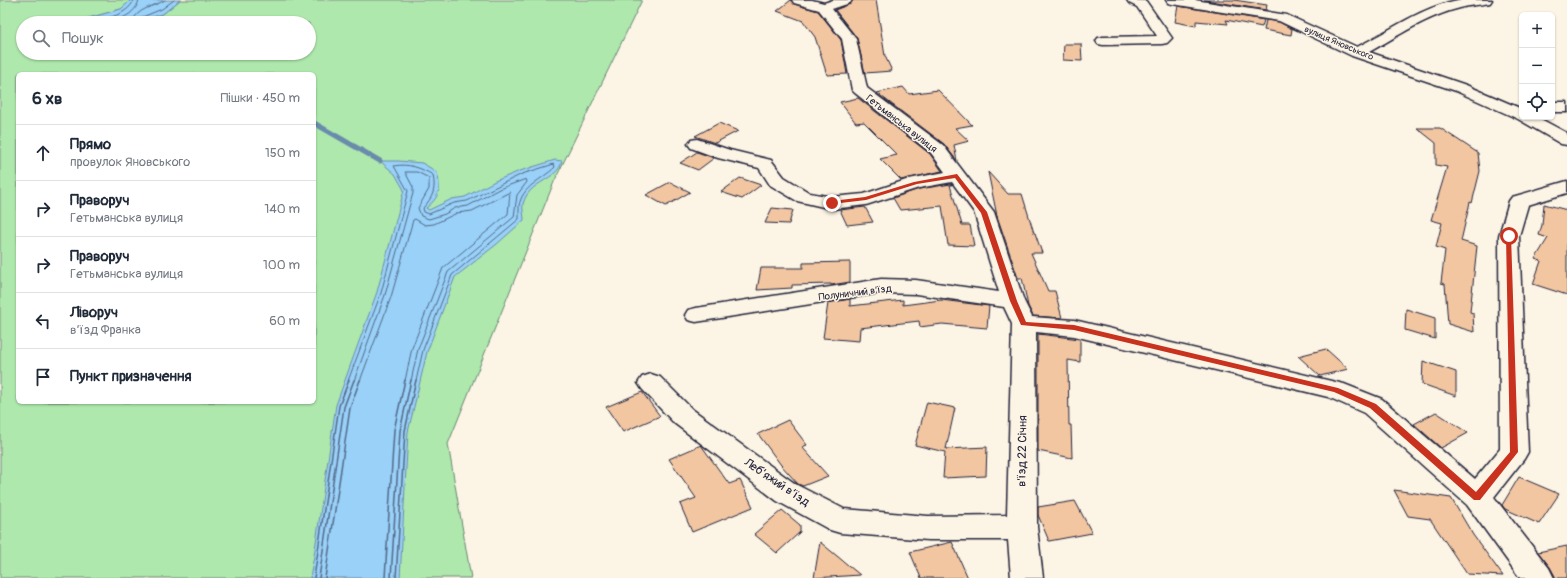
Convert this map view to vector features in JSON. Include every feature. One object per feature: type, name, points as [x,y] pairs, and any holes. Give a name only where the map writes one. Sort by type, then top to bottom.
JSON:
[{"type":"street","points":[[798,0],[824,7],[846,0]]},
{"type":"street","name":"вулиця Яновського","points":[[1172,0],[1282,18],[1357,53],[1461,88],[1519,114]]},
{"type":"street","points":[[1357,53],[1420,19],[1452,6],[1457,2],[1486,0]]},
{"type":"street","points":[[1138,2],[1189,3]]},
{"type":"street","points":[[1103,41],[1162,40],[1165,38],[1138,2]]},
{"type":"street","name":"Гетьманська вулиця","points":[[824,7],[849,39],[860,90],[937,149],[984,212],[1018,313]]},
{"type":"street","points":[[1500,106],[1519,106]]},
{"type":"street","points":[[1555,107],[1567,107]]},
{"type":"street","points":[[1530,120],[1567,140]]},
{"type":"street","points":[[697,144],[724,154],[765,164],[777,181],[804,197],[832,203],[866,198],[916,183],[957,176]]},
{"type":"street","points":[[1477,497],[1514,452],[1509,236],[1518,201],[1567,187]]},
{"type":"street","name":"Полуничний в’їзд","points":[[696,315],[881,286],[916,287],[1018,313]]},
{"type":"street","points":[[1018,313],[1074,328],[1336,390],[1373,406],[1477,497],[1538,578]]},
{"type":"street","name":"в'їзд 22 Січня","points":[[1018,313],[1022,527],[1027,578]]},
{"type":"street","name":"Леб’яжий в’їзд","points":[[651,383],[683,416],[788,493],[840,521],[928,528],[1022,527]]},
{"type":"green space","points":[[0,0],[131,1],[121,9],[96,16],[16,16],[16,60],[316,60],[316,16],[156,16],[164,13],[180,0],[642,0],[554,182],[448,444],[471,578],[0,578]]},
{"type":"water","points":[[180,0],[164,13],[156,16],[96,16],[121,9],[130,1]]},
{"type":"water","points":[[555,160],[562,161],[555,173],[537,185],[526,196],[523,204],[524,220],[497,244],[455,277],[427,352],[408,432],[400,578],[310,578],[336,405],[377,292],[404,190],[395,174],[380,161],[422,163],[437,172],[439,188],[437,196],[426,208],[429,210],[452,199],[465,197],[495,181],[520,171]]},
{"type":"building","points":[[791,0],[794,4],[818,11],[841,40],[847,74],[827,75],[815,37],[803,21],[777,11]]},
{"type":"building","points":[[853,0],[876,0],[885,56],[892,71],[865,73],[857,38],[835,10],[850,4]]},
{"type":"building","points":[[1204,0],[1234,0],[1267,5],[1266,10]]},
{"type":"building","points":[[1178,6],[1264,20],[1262,27],[1226,20],[1228,24],[1196,21],[1196,26],[1175,22]]},
{"type":"building","points":[[1266,20],[1279,22],[1292,29],[1291,35],[1264,30]]},
{"type":"building","points":[[1064,44],[1081,44],[1082,61],[1063,60]]},
{"type":"building","points":[[903,87],[909,94],[938,90],[972,125],[955,128],[969,141],[954,145],[957,161],[944,144],[877,93]]},
{"type":"building","points":[[858,98],[930,154],[942,171],[901,180],[880,159],[897,155],[864,122],[856,123],[840,102]]},
{"type":"building","points":[[719,123],[738,131],[715,143],[695,136]]},
{"type":"building","points":[[1417,128],[1440,128],[1478,153],[1480,171],[1472,203],[1470,202],[1461,241],[1477,246],[1470,312],[1473,313],[1474,332],[1448,324],[1445,284],[1441,283],[1445,250],[1436,247],[1442,223],[1431,220],[1447,167],[1436,165],[1436,143]]},
{"type":"building","points":[[697,152],[714,158],[698,170],[680,163]]},
{"type":"building","points":[[988,172],[1008,194],[1022,194],[1042,253],[1031,253],[1048,291],[1055,291],[1062,318],[1033,316],[1028,306],[1022,278],[1018,278],[997,216]]},
{"type":"building","points":[[740,178],[761,185],[742,199],[721,192]]},
{"type":"building","points":[[670,182],[690,192],[666,206],[646,195]]},
{"type":"building","points":[[951,184],[952,185],[950,185],[962,225],[970,225],[974,246],[948,245],[942,206],[900,210],[893,198],[919,189]]},
{"type":"building","points":[[1544,204],[1567,210],[1567,295],[1533,284],[1541,261],[1535,259],[1548,238],[1539,235],[1542,225]]},
{"type":"building","points":[[865,207],[873,222],[847,225],[840,210]]},
{"type":"building","points":[[772,208],[793,210],[789,224],[765,223]]},
{"type":"building","points":[[850,262],[850,282],[831,285],[792,285],[792,288],[757,290],[761,268],[803,268],[803,263]]},
{"type":"building","points":[[850,299],[850,306],[903,300],[903,305],[941,300],[989,306],[987,328],[942,324],[920,327],[919,321],[860,328],[859,341],[823,338],[828,303]]},
{"type":"building","points":[[1406,309],[1435,318],[1435,339],[1405,330]]},
{"type":"building","points":[[1038,334],[1080,339],[1080,362],[1068,360],[1069,425],[1071,425],[1072,458],[1038,451]]},
{"type":"building","points":[[1326,349],[1348,369],[1320,376],[1298,356]]},
{"type":"building","points":[[1423,361],[1456,372],[1456,396],[1422,384]]},
{"type":"building","points":[[642,392],[660,416],[623,432],[606,407]]},
{"type":"building","points":[[927,402],[955,408],[946,449],[987,447],[986,476],[943,478],[945,452],[915,445]]},
{"type":"building","points":[[1436,412],[1468,433],[1441,448],[1414,424]]},
{"type":"building","points":[[788,420],[807,445],[802,447],[828,476],[803,486],[798,484],[781,465],[758,434]]},
{"type":"building","points":[[701,445],[729,484],[740,480],[753,507],[692,532],[680,504],[696,498],[669,459]]},
{"type":"building","points":[[1519,477],[1559,494],[1539,524],[1505,509],[1502,505]]},
{"type":"building","points":[[1394,490],[1451,498],[1473,535],[1503,576],[1467,574],[1430,519],[1408,516]]},
{"type":"building","points":[[1075,501],[1092,533],[1049,541],[1038,515],[1038,507]]},
{"type":"building","points":[[782,510],[800,525],[800,532],[777,553],[754,534]]},
{"type":"building","points":[[820,542],[860,575],[814,578]]},
{"type":"building","points":[[952,542],[968,578],[921,578],[910,552]]},
{"type":"building","points":[[1567,546],[1567,578],[1556,578],[1550,567],[1538,552]]},
{"type":"waterway","points":[[316,124],[380,161]]},
{"type":"route","points":[[832,203],[866,198],[916,183],[957,176],[984,212],[1013,301],[1024,324],[1074,328],[1336,390],[1373,406],[1477,497],[1514,452],[1509,236]]}]
